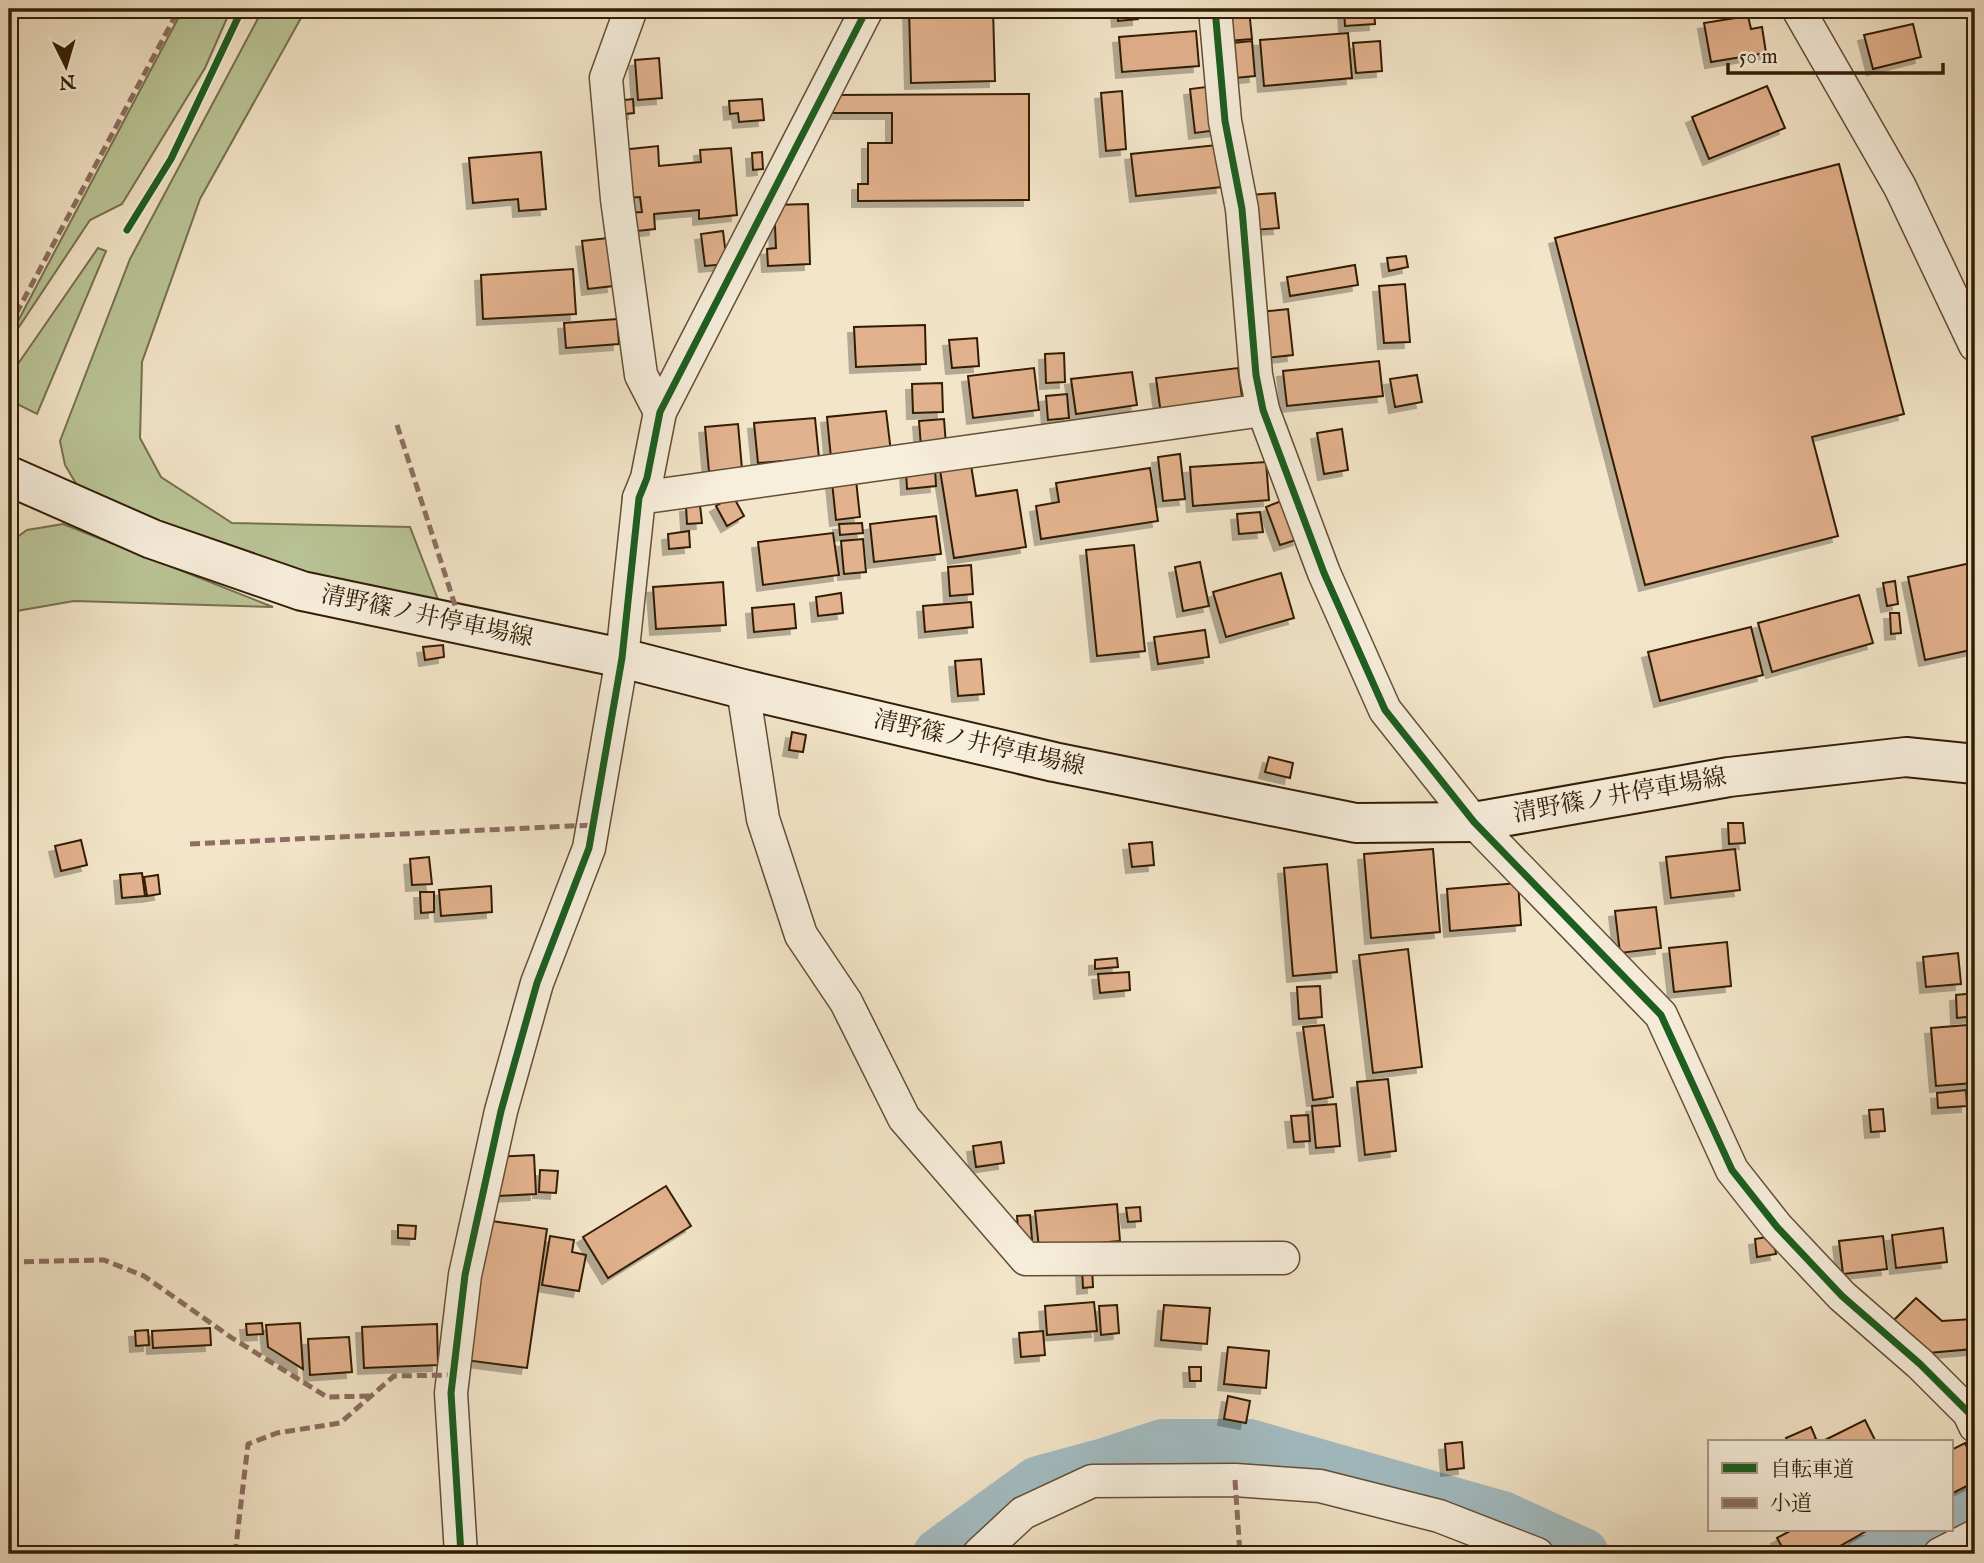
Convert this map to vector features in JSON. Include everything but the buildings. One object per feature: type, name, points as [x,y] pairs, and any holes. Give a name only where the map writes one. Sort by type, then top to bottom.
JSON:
[{"type":"main road","name":"清野篠ノ井停車場線","points":[[9,476],[152,539],[302,591],[622,658],[1054,762],[1356,823],[1474,822],[1729,777],[1906,757],[1975,764]]},
{"type":"street","points":[[631,9],[606,78],[617,199],[640,375],[660,412]]},
{"type":"street","points":[[461,1554],[451,1393],[465,1275],[501,1111],[537,983],[589,848],[622,658],[639,498],[647,478],[660,412],[867,9]]},
{"type":"street","points":[[1215,9],[1225,121],[1242,209],[1256,375],[1263,410],[1324,573],[1385,710],[1474,822],[1661,1016],[1732,1170],[1777,1227],[1843,1296],[1973,1411]]},
{"type":"street","points":[[1798,9],[1900,187],[1975,345]]},
{"type":"street","points":[[639,498],[1263,410]]},
{"type":"street","points":[[743,689],[763,819],[801,935],[846,1002],[904,1118],[1026,1259],[1283,1258]]},
{"type":"street","points":[[979,1554],[1023,1513],[1092,1481],[1235,1480],[1320,1486],[1439,1516],[1537,1554]]},
{"type":"street","points":[[1940,1554],[1975,1536]]},
{"type":"green space","points":[[183,9],[231,9],[205,68],[122,204],[90,220],[9,342],[9,338]]},
{"type":"green space","points":[[263,9],[306,9],[200,199],[142,362],[140,438],[161,477],[232,523],[410,527],[439,602],[275,565],[185,533],[78,487],[65,465],[60,441],[130,259]]},
{"type":"green space","points":[[98,248],[106,251],[37,414],[9,400],[9,377]]},
{"type":"green space","points":[[63,524],[273,607],[74,601],[11,612],[9,616],[9,543],[27,530]]},
{"type":"waterway","points":[[939,1554],[1038,1482],[1163,1445],[1249,1445],[1502,1517],[1583,1554]]},
{"type":"waterway","points":[[1952,1518],[1975,1506]]},
{"type":"waterway","points":[[1872,1554],[1921,1532]]},
{"type":"marked path","points":[[9,327],[179,9]]},
{"type":"marked path","points":[[397,425],[461,624]]},
{"type":"marked path","points":[[190,844],[593,825]]},
{"type":"marked path","points":[[9,1262],[104,1260],[144,1276],[232,1338],[327,1397],[371,1396]]},
{"type":"marked path","points":[[235,1554],[248,1444],[277,1433],[340,1423],[394,1376],[453,1375]]},
{"type":"marked path","points":[[1235,1480],[1240,1554]]},
{"type":"cycle path","points":[[127,230],[171,159],[242,9]]},
{"type":"cycle path","points":[[461,1554],[451,1393],[465,1275],[501,1111],[537,983],[589,848],[622,658],[639,498],[647,478],[660,412],[867,9]]},
{"type":"cycle path","points":[[1215,9],[1225,121],[1242,209],[1256,375],[1263,410],[1324,573],[1385,710],[1474,822],[1661,1015],[1732,1170],[1777,1227],[1842,1296],[1920,1364],[1969,1413],[1975,1426]]}]
